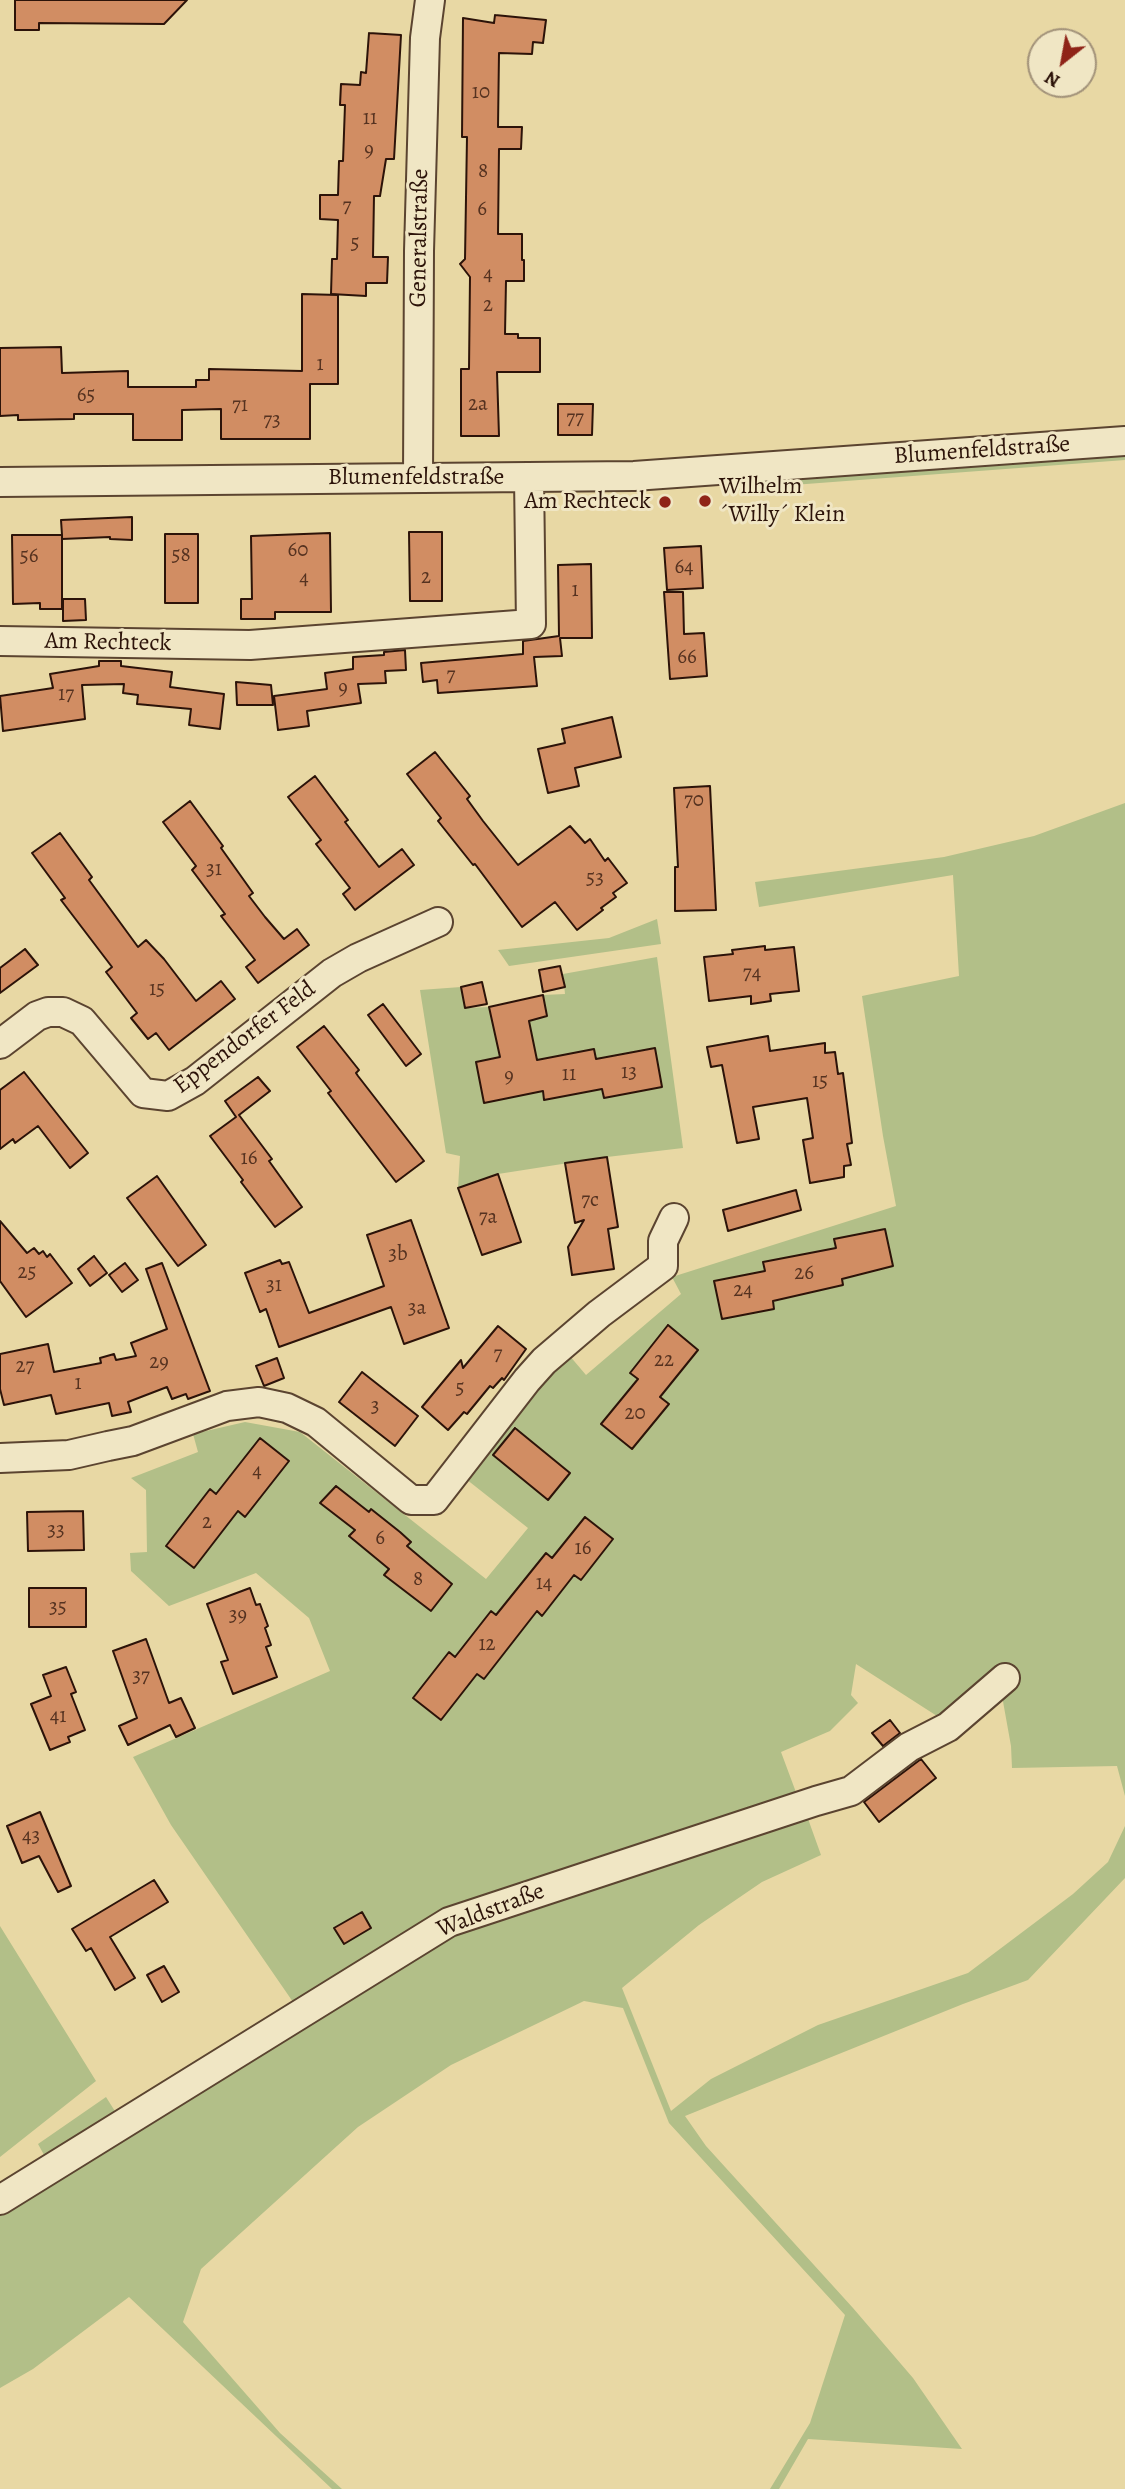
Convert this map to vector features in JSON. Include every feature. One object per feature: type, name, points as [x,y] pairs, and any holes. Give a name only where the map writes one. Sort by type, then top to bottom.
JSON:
[{"type":"street","name":"Generalstraße","points":[[418,477],[419,243],[425,38],[430,0]]},
{"type":"street","name":"Blumenfeldstraße","points":[[0,482],[529,478],[698,473],[1125,441]]},
{"type":"street","name":"Am Rechteck","points":[[0,641],[250,645],[531,624],[529,478]]},
{"type":"street","name":"Eppendorfer Feld","points":[[0,1044],[37,1016],[48,1012],[63,1012],[82,1021],[143,1093],[168,1096],[195,1081],[332,973],[358,958],[438,922]]},
{"type":"street","points":[[0,1458],[69,1455],[133,1441],[227,1406],[259,1402],[287,1408],[316,1422],[411,1500],[434,1500],[544,1362],[599,1314],[663,1266],[663,1241],[674,1218]]},
{"type":"street","name":"Waldstraße","points":[[0,2200],[449,1922],[851,1791],[909,1747],[948,1727],[1004,1678]]},
{"type":"green space","points":[[1125,452],[1125,460],[753,488],[750,486],[753,480]]},
{"type":"green space","points":[[1125,803],[1125,1796],[1117,1766],[1012,1768],[1011,1746],[997,1668],[937,1716],[856,1664],[851,1695],[858,1703],[830,1731],[781,1752],[797,1795],[413,1931],[293,2002],[171,1825],[133,1757],[330,1671],[309,1618],[256,1573],[169,1606],[131,1571],[130,1553],[147,1552],[146,1490],[131,1478],[198,1452],[193,1434],[245,1422],[300,1432],[486,1579],[528,1528],[466,1479],[537,1388],[569,1355],[586,1375],[681,1294],[672,1277],[896,1206],[862,996],[959,976],[953,875],[759,907],[755,882],[944,857],[1034,836]]},
{"type":"green space","points":[[657,919],[661,944],[509,966],[498,950],[609,938]]},
{"type":"green space","points":[[657,957],[683,1148],[498,1174],[458,1188],[460,1156],[446,1153],[420,990],[461,987],[465,1008],[489,1007],[494,1028],[547,1016],[543,995],[565,994],[563,974]]},
{"type":"green space","points":[[807,1816],[821,1855],[762,1882],[699,1925],[622,1988],[671,2111],[711,2079],[818,2025],[968,1973],[1073,1894],[1108,1862],[1125,1826],[1125,1878],[1028,1980],[685,2116],[706,2146],[913,2378],[962,2449],[808,2439],[779,2489],[770,2489],[810,2423],[845,2315],[669,2123],[623,2008],[584,2001],[451,2065],[358,2127],[201,2269],[183,2322],[280,2433],[342,2489],[332,2489],[129,2297],[33,2369],[0,2388],[0,2206],[413,1947]]},
{"type":"green space","points":[[0,1926],[96,2081],[0,2157]]},
{"type":"green space","points":[[106,2097],[118,2116],[48,2162],[38,2144]]},
{"type":"building","points":[[15,0],[187,0],[164,24],[39,23],[39,30],[15,30]]},
{"type":"building","points":[[495,15],[546,20],[543,43],[533,42],[532,54],[499,53],[498,127],[522,127],[521,149],[499,149],[498,234],[522,234],[524,260],[524,281],[506,281],[505,334],[518,334],[518,338],[540,338],[540,372],[497,372],[499,436],[461,436],[461,369],[469,369],[470,277],[460,264],[465,259],[467,137],[462,137],[463,18],[494,23]]},
{"type":"building","points":[[369,33],[401,35],[394,159],[386,159],[380,196],[374,196],[373,257],[388,257],[387,283],[366,283],[366,296],[331,294],[332,259],[337,259],[338,220],[320,219],[320,195],[338,195],[339,161],[343,161],[345,105],[340,105],[341,84],[360,85],[361,72],[366,73]]},
{"type":"building","points":[[302,294],[338,295],[338,384],[310,384],[310,439],[221,439],[221,409],[182,410],[182,440],[133,440],[133,414],[74,414],[74,419],[18,420],[18,415],[0,416],[0,348],[61,347],[62,373],[128,371],[128,387],[196,387],[196,380],[209,380],[209,369],[302,371]]},
{"type":"building","points":[[558,404],[593,404],[592,435],[558,435]]},
{"type":"building","points":[[132,517],[132,540],[110,537],[62,539],[62,609],[40,609],[40,603],[13,604],[12,535],[62,535],[61,520]]},
{"type":"building","points":[[409,532],[442,532],[442,601],[410,601]]},
{"type":"building","points":[[330,533],[331,612],[275,612],[275,619],[241,619],[241,599],[252,599],[251,536]]},
{"type":"building","points":[[165,534],[198,534],[198,603],[165,603]]},
{"type":"building","points":[[701,546],[703,588],[667,590],[664,548]]},
{"type":"building","points":[[591,564],[592,638],[560,638],[562,656],[534,657],[537,686],[438,693],[437,680],[423,682],[421,663],[523,654],[523,641],[559,636],[558,565]]},
{"type":"building","points":[[664,592],[683,592],[684,634],[704,633],[707,676],[670,679]]},
{"type":"building","points":[[63,599],[85,599],[86,620],[63,621]]},
{"type":"building","points":[[405,650],[406,670],[385,671],[386,683],[358,684],[361,703],[307,711],[309,726],[278,730],[274,696],[327,689],[325,673],[353,669],[353,657],[384,655],[384,652]]},
{"type":"building","points":[[99,661],[121,661],[121,666],[172,672],[170,687],[224,694],[220,729],[189,725],[191,709],[137,704],[138,695],[123,693],[124,684],[82,685],[85,719],[3,731],[0,696],[53,688],[50,674],[99,666]]},
{"type":"building","points":[[236,682],[271,685],[273,705],[237,705]]},
{"type":"building","points":[[612,717],[621,757],[575,768],[579,786],[548,793],[538,749],[565,743],[562,729]]},
{"type":"building","points":[[435,752],[470,796],[467,799],[483,821],[518,865],[570,826],[585,843],[590,839],[605,861],[608,858],[627,883],[613,893],[616,897],[601,908],[603,910],[577,930],[555,902],[522,927],[475,864],[473,865],[438,821],[441,818],[407,774]]},
{"type":"building","points":[[315,776],[379,867],[402,849],[414,865],[355,910],[343,894],[350,888],[316,844],[321,840],[288,797]]},
{"type":"building","points":[[710,786],[716,910],[675,911],[675,867],[678,867],[674,788]]},
{"type":"building","points":[[190,801],[223,846],[221,848],[253,893],[249,896],[265,917],[284,939],[297,929],[309,945],[258,983],[246,967],[255,960],[221,916],[225,914],[192,870],[196,866],[163,822]]},
{"type":"building","points":[[60,833],[92,877],[89,880],[138,947],[146,940],[196,1001],[221,981],[235,999],[169,1050],[156,1033],[148,1039],[131,1018],[137,1013],[106,972],[112,967],[61,900],[65,898],[32,853]]},
{"type":"building","points":[[765,946],[765,950],[794,947],[799,991],[770,994],[771,1001],[751,1004],[751,996],[709,1001],[704,957],[733,954],[732,950]]},
{"type":"building","points":[[25,949],[38,965],[0,993],[0,968]]},
{"type":"building","points":[[560,966],[565,987],[543,992],[539,970]]},
{"type":"building","points":[[482,982],[487,1004],[465,1008],[461,987]]},
{"type":"building","points":[[543,995],[547,1016],[529,1021],[537,1060],[594,1049],[596,1059],[655,1048],[662,1087],[604,1098],[602,1089],[544,1100],[543,1091],[484,1103],[476,1062],[500,1057],[489,1007]]},
{"type":"building","points":[[383,1004],[421,1054],[406,1066],[368,1015]]},
{"type":"building","points":[[324,1026],[359,1070],[356,1073],[358,1076],[424,1161],[396,1182],[328,1093],[331,1091],[297,1047]]},
{"type":"building","points":[[768,1036],[770,1051],[825,1043],[825,1053],[835,1052],[838,1074],[843,1073],[852,1143],[847,1144],[851,1165],[844,1166],[844,1177],[810,1183],[803,1140],[813,1138],[807,1098],[753,1107],[759,1139],[737,1143],[722,1065],[711,1067],[707,1047]]},
{"type":"building","points":[[24,1072],[88,1153],[70,1168],[38,1126],[15,1143],[13,1139],[0,1149],[0,1090]]},
{"type":"building","points":[[258,1077],[270,1091],[239,1115],[272,1159],[269,1161],[302,1207],[275,1227],[210,1136],[236,1117],[225,1101]]},
{"type":"building","points":[[607,1157],[618,1227],[608,1229],[614,1269],[572,1275],[568,1247],[584,1220],[575,1223],[565,1163]]},
{"type":"building","points":[[498,1174],[521,1242],[482,1255],[458,1188]]},
{"type":"building","points":[[157,1176],[206,1245],[178,1266],[127,1198]]},
{"type":"building","points":[[796,1190],[801,1210],[728,1231],[723,1210]]},
{"type":"building","points":[[411,1220],[449,1328],[404,1344],[391,1307],[279,1347],[266,1309],[260,1312],[245,1273],[280,1260],[282,1264],[289,1262],[309,1313],[384,1286],[367,1235]]},
{"type":"building","points":[[0,1221],[27,1253],[34,1248],[39,1254],[43,1251],[47,1257],[50,1254],[72,1283],[26,1317],[0,1281]]},
{"type":"building","points":[[885,1229],[893,1266],[842,1279],[843,1285],[773,1301],[774,1309],[722,1319],[714,1281],[765,1271],[763,1262],[836,1248],[834,1239]]},
{"type":"building","points":[[94,1256],[107,1273],[90,1286],[78,1269]]},
{"type":"building","points":[[125,1263],[138,1280],[122,1292],[109,1275]]},
{"type":"building","points":[[162,1263],[210,1391],[188,1399],[186,1394],[172,1399],[167,1387],[128,1402],[131,1412],[112,1416],[109,1403],[56,1414],[51,1395],[4,1405],[0,1389],[0,1354],[48,1344],[54,1372],[101,1363],[100,1358],[114,1354],[116,1360],[136,1356],[131,1343],[167,1329],[146,1269]]},
{"type":"building","points":[[668,1325],[698,1350],[660,1397],[669,1404],[632,1449],[601,1424],[638,1379],[630,1373]]},
{"type":"building","points":[[498,1326],[526,1349],[504,1380],[502,1378],[493,1388],[490,1386],[467,1414],[464,1412],[448,1430],[422,1407],[461,1360],[463,1368]]},
{"type":"building","points":[[277,1358],[284,1378],[264,1386],[256,1366]]},
{"type":"building","points":[[362,1372],[418,1416],[395,1446],[339,1402]]},
{"type":"building","points":[[515,1428],[570,1473],[548,1500],[493,1455]]},
{"type":"building","points":[[260,1438],[289,1461],[245,1517],[238,1511],[194,1568],[166,1546],[210,1489],[216,1494]]},
{"type":"building","points":[[336,1486],[400,1532],[411,1542],[407,1546],[452,1584],[431,1611],[384,1575],[389,1569],[349,1536],[355,1530],[320,1503]]},
{"type":"building","points":[[83,1511],[84,1550],[28,1551],[27,1512]]},
{"type":"building","points":[[585,1517],[613,1539],[581,1580],[574,1575],[542,1616],[537,1611],[484,1679],[477,1674],[441,1720],[413,1698],[449,1652],[455,1657],[491,1611],[496,1615],[546,1553],[552,1558]]},
{"type":"building","points":[[29,1588],[86,1588],[86,1627],[29,1627]]},
{"type":"building","points":[[250,1588],[256,1605],[260,1604],[268,1626],[265,1628],[271,1645],[266,1647],[277,1677],[233,1694],[221,1662],[228,1660],[207,1604]]},
{"type":"building","points":[[146,1639],[169,1703],[181,1698],[195,1728],[176,1737],[170,1725],[128,1745],[119,1726],[137,1718],[113,1651]]},
{"type":"building","points":[[66,1667],[76,1692],[71,1694],[85,1730],[68,1737],[70,1742],[50,1750],[31,1704],[51,1696],[43,1675]]},
{"type":"building","points":[[890,1720],[900,1733],[883,1746],[872,1733]]},
{"type":"building","points":[[921,1759],[936,1778],[879,1822],[864,1802]]},
{"type":"building","points":[[40,1812],[71,1886],[58,1892],[39,1856],[22,1863],[7,1826]]},
{"type":"building","points":[[154,1880],[168,1902],[110,1937],[135,1978],[115,1990],[91,1948],[86,1951],[72,1929]]},
{"type":"building","points":[[362,1912],[371,1928],[344,1944],[334,1928]]},
{"type":"building","points":[[164,1966],[179,1992],[162,2002],[147,1975]]},
{"type":"place","name":"Wilhelm ´Willy´ Klein","points":[[705,501]]},
{"type":"place","name":"Am Rechteck","points":[[665,502]]}]
